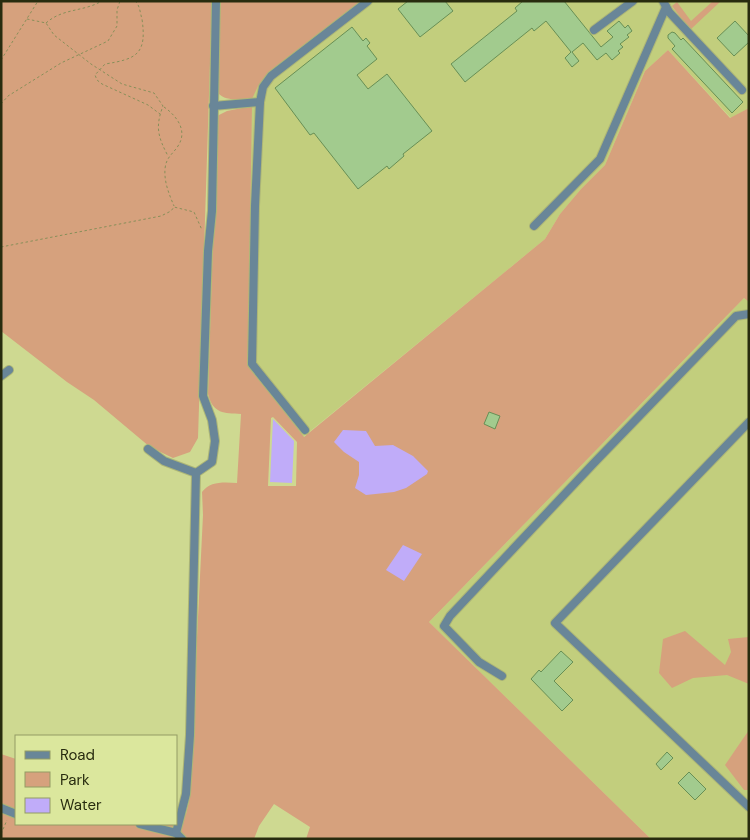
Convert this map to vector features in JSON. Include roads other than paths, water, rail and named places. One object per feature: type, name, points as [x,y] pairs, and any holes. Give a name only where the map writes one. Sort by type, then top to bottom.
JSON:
[{"type":"lane","points":[[196,473],[212,462],[215,441],[212,420],[203,396],[212,211],[216,1]]},
{"type":"lane","points":[[305,430],[252,364],[255,206],[260,102],[263,87],[271,76],[368,1]]},
{"type":"lane","points":[[594,30],[633,1]]},
{"type":"lane","points":[[534,226],[600,159],[664,4],[742,90]]},
{"type":"lane","points":[[213,106],[260,102]]},
{"type":"lane","points":[[502,676],[479,662],[444,626],[450,616],[592,464],[736,316],[749,314]]},
{"type":"lane","points":[[1,376],[9,370]]},
{"type":"lane","points":[[749,422],[555,623],[749,807]]},
{"type":"lane","points":[[148,449],[164,461],[196,473]]},
{"type":"lane","points":[[143,825],[179,836],[186,794],[190,735],[196,473]]},
{"type":"lane","points":[[1,808],[13,813]]},
{"type":"water","points":[[273,419],[294,441],[292,483],[270,482]]},
{"type":"water","points":[[343,430],[366,431],[375,446],[393,445],[413,456],[428,471],[427,474],[406,488],[394,492],[366,495],[355,488],[359,475],[359,462],[344,452],[334,442]]},
{"type":"water","points":[[403,545],[422,554],[404,581],[386,570]]}]
